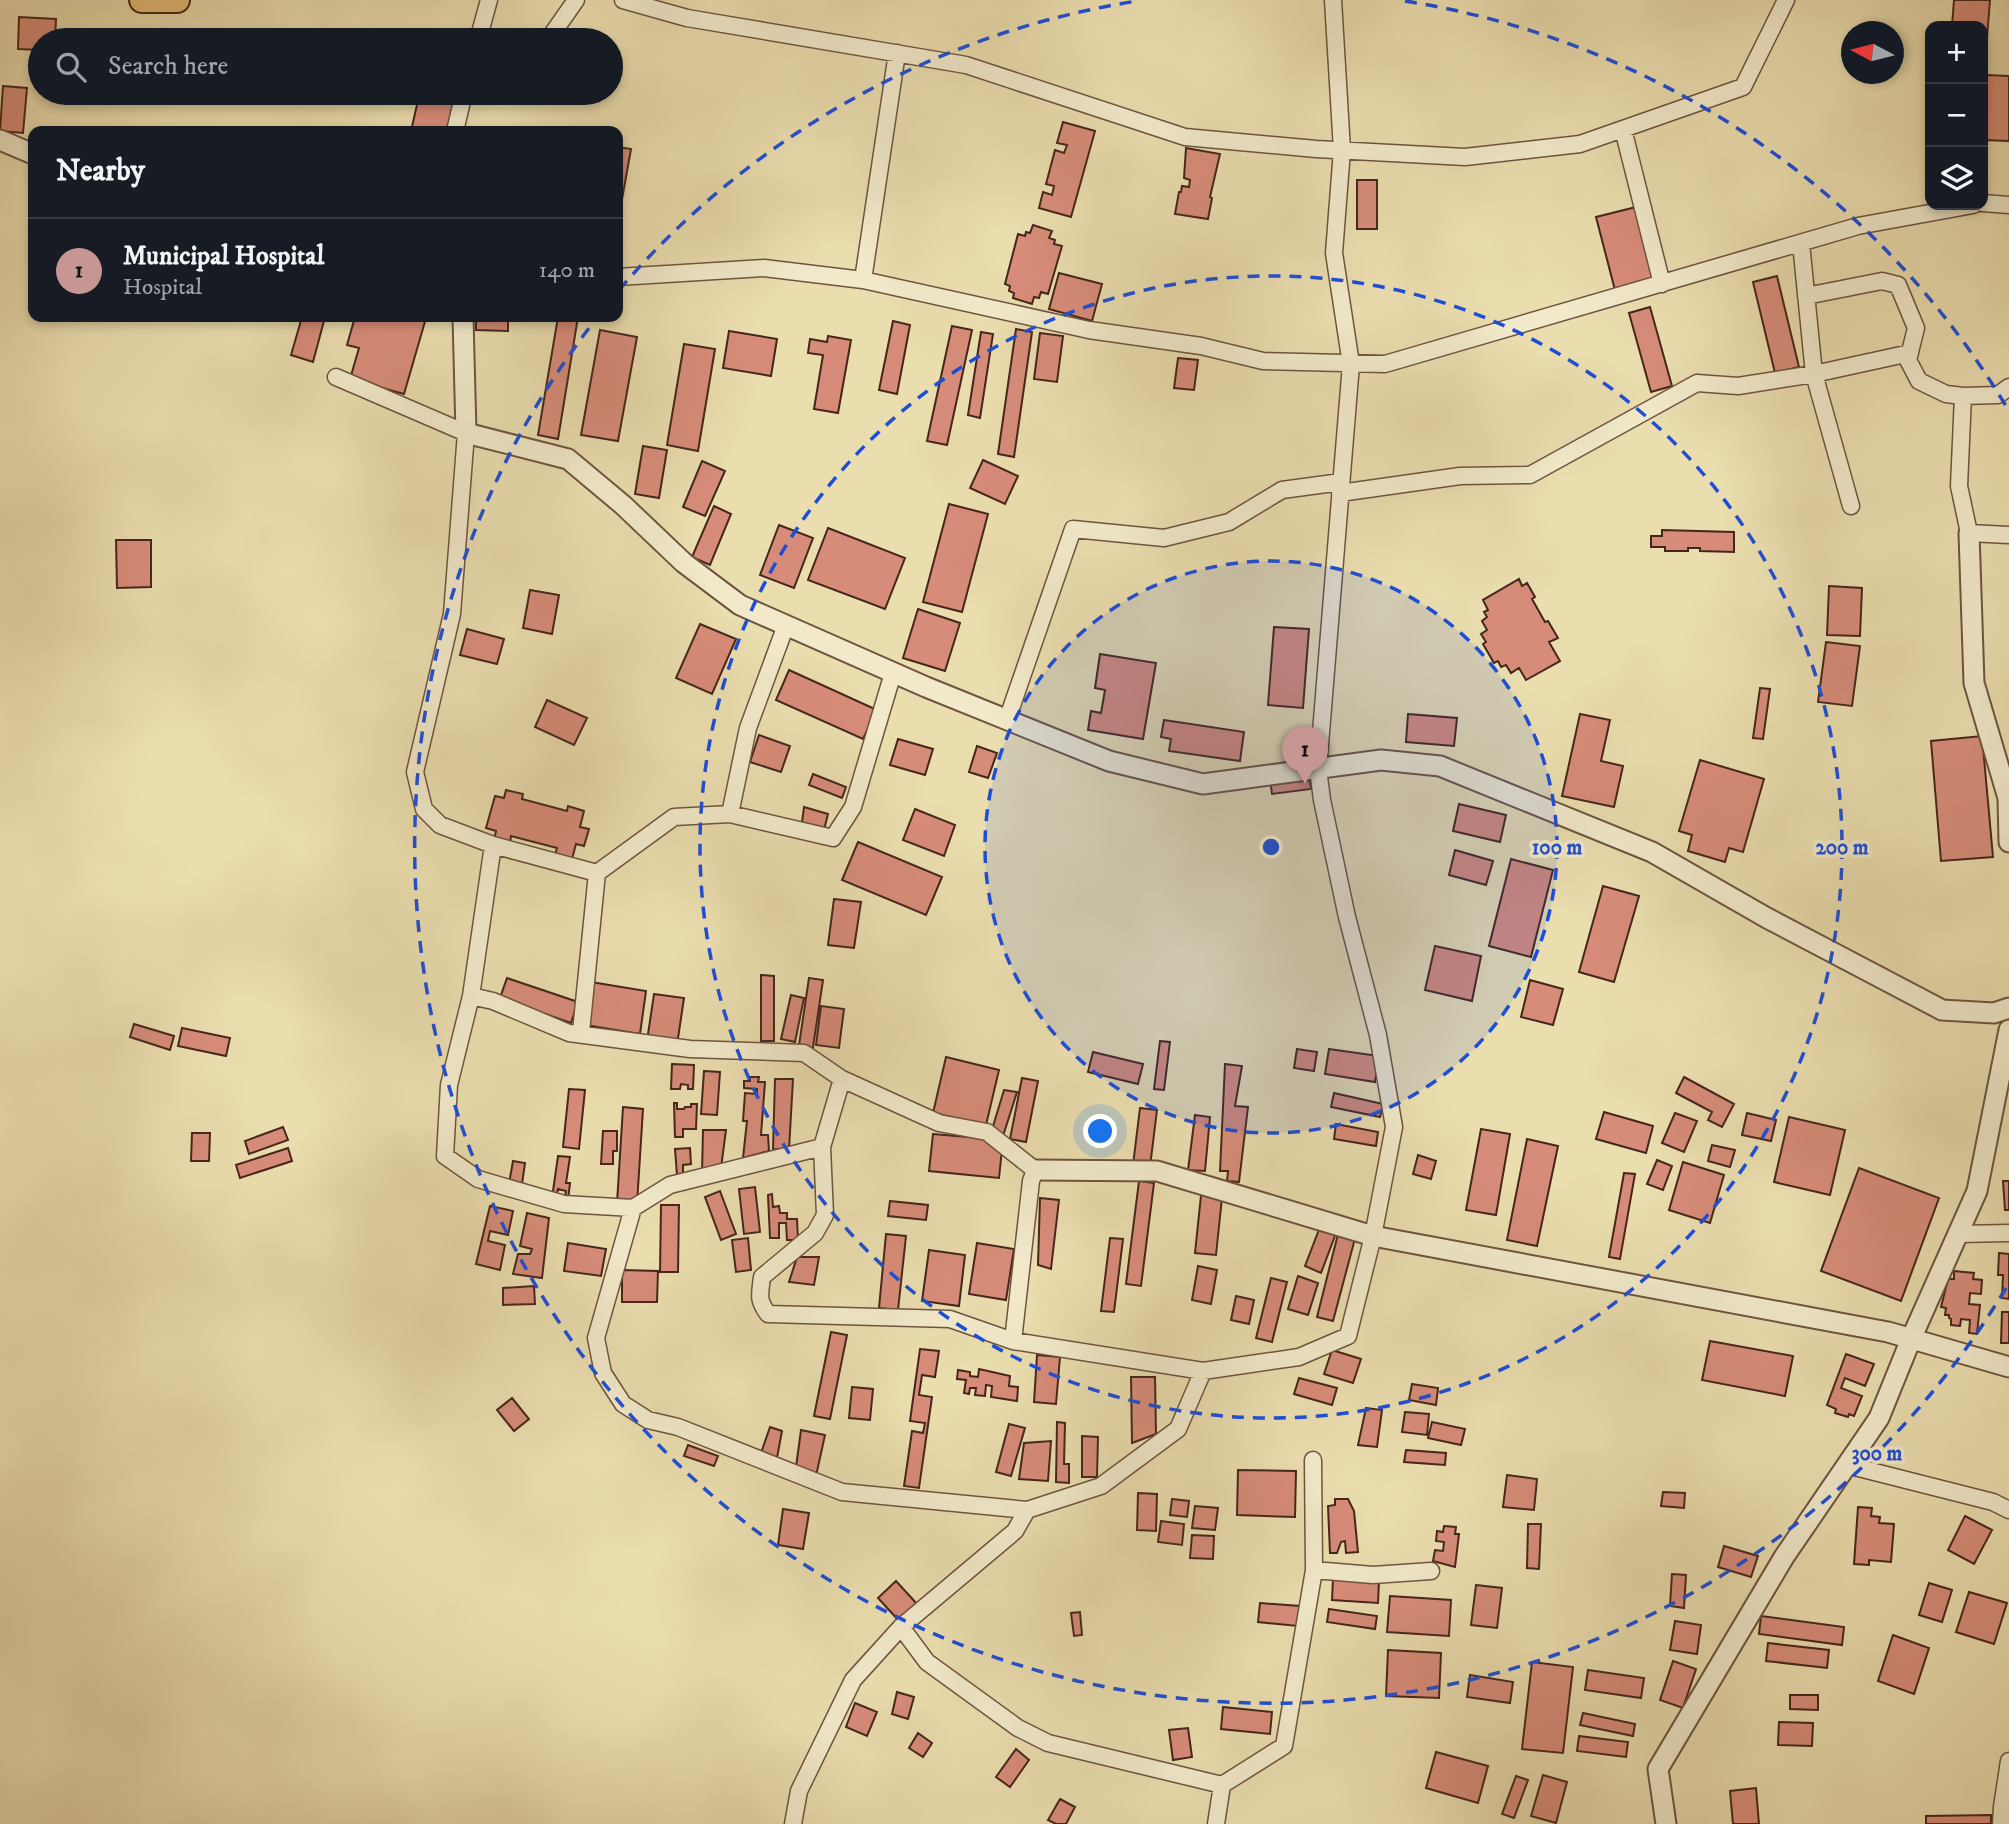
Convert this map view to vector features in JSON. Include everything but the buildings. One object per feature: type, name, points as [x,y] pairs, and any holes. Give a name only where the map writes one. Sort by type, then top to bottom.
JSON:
[{"type":"main road","points":[[142,0],[177,0]]},
{"type":"street","points":[[481,28],[489,0]]},
{"type":"street","points":[[556,28],[576,0]]},
{"type":"street","points":[[623,0],[687,18],[966,65],[1185,137],[1465,157],[1580,144],[1743,87],[1786,0]]},
{"type":"street","points":[[842,1079],[822,1147],[825,1215],[815,1233],[762,1277],[759,1300],[768,1314],[950,1319],[1013,1341],[1203,1371],[1299,1357],[1348,1336],[1373,1236],[1394,1127],[1378,1035],[1347,917],[1318,769],[1351,364],[1334,253],[1342,150],[1333,0]]},
{"type":"street","points":[[863,280],[897,53]]},
{"type":"street","points":[[456,126],[461,105]]},
{"type":"street","points":[[1623,129],[1662,284]]},
{"type":"street","points":[[0,140],[28,152]]},
{"type":"street","points":[[1988,203],[2009,205]]},
{"type":"street","points":[[623,277],[765,268],[863,280],[1089,330],[1201,346],[1263,361],[1385,364],[1858,226],[1946,210]]},
{"type":"street","points":[[1801,243],[1814,374],[1850,506]]},
{"type":"street","points":[[1807,296],[1882,281],[1898,285],[1916,328],[1908,360],[1919,381],[1947,394],[1963,396],[1998,395],[2009,387]]},
{"type":"street","points":[[463,322],[466,433],[452,614],[415,772],[424,809],[440,825],[493,845],[597,873]]},
{"type":"street","points":[[1007,720],[1073,529],[1164,538],[1229,522],[1282,490],[1460,476],[1530,475],[1697,383],[1738,386],[1814,374],[1910,353]]},
{"type":"street","points":[[336,377],[466,433],[568,459],[623,505],[684,563],[740,605],[893,673],[1109,761],[1203,784],[1381,760],[1440,766],[1652,852],[1768,918],[1942,1010],[1994,1013],[2009,1008]]},
{"type":"street","points":[[1963,396],[1959,486],[1969,533],[1974,683],[2008,798],[2009,842]]},
{"type":"street","points":[[1969,533],[2009,535]]},
{"type":"street","points":[[730,814],[748,728],[786,625]]},
{"type":"street","points":[[580,1032],[597,873],[674,817],[730,814],[833,838],[853,807],[893,673]]},
{"type":"street","points":[[493,845],[471,996],[449,1085],[445,1156],[478,1179],[564,1204],[633,1208],[670,1185],[822,1147]]},
{"type":"street","points":[[471,996],[493,1001],[569,1032],[690,1049],[804,1053],[842,1079],[939,1123],[987,1132],[1035,1170],[1157,1171],[1373,1236],[1888,1332],[2009,1367]]},
{"type":"street","points":[[1666,1824],[1658,1769],[1784,1558],[1879,1418],[1977,1191],[2009,1030]]},
{"type":"street","points":[[1013,1341],[1031,1181],[1035,1170]]},
{"type":"street","points":[[633,1208],[596,1338],[603,1373],[623,1404],[648,1420],[678,1427],[842,1492],[1027,1510],[1101,1486],[1178,1429],[1203,1371]]},
{"type":"street","points":[[1958,1234],[2009,1233]]},
{"type":"street","points":[[901,1627],[927,1662],[1018,1728],[1048,1743],[1222,1785],[1284,1746],[1314,1570],[1313,1460]]},
{"type":"street","points":[[1847,1465],[1993,1502],[2009,1510]]},
{"type":"street","points":[[793,1824],[799,1791],[853,1680],[901,1627],[1015,1531],[1027,1510]]},
{"type":"street","points":[[1314,1570],[1373,1575],[1431,1571]]},
{"type":"street","points":[[2001,1824],[2009,1761]]},
{"type":"street","points":[[1216,1824],[1222,1785]]},
{"type":"place","name":"Municipal Hospital","points":[[1305,784]]}]
